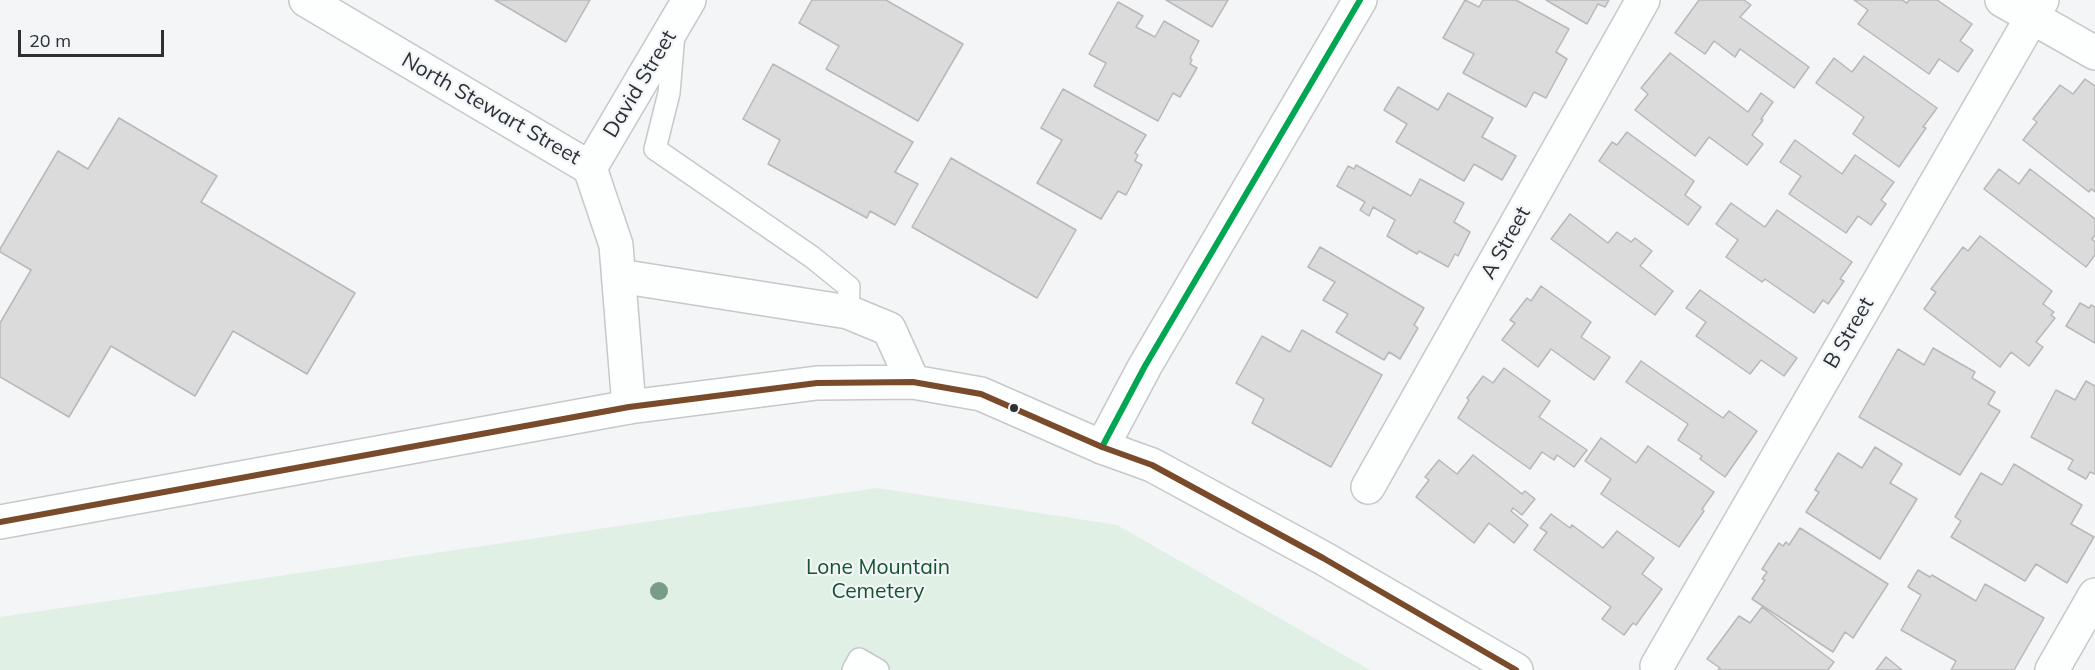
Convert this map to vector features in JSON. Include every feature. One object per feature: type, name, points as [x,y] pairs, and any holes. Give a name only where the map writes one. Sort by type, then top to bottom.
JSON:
[{"type":"street","name":"North Stewart Street","points":[[306,0],[590,168],[616,245],[629,407]]},
{"type":"street","points":[[1102,447],[1145,366],[1360,0]]},
{"type":"street","name":"A Street","points":[[1368,487],[1643,0]]},
{"type":"street","points":[[2002,0],[2037,8],[2095,53]]},
{"type":"street","name":"B Street","points":[[1657,666],[2037,8]]},
{"type":"street","name":"David Street","points":[[590,168],[682,12]]},
{"type":"street","points":[[619,276],[848,312],[889,329],[913,382]]},
{"type":"street","points":[[0,522],[629,407],[817,383],[913,382],[981,394],[1102,447],[1162,470],[1323,558],[1516,670]]},
{"type":"street","points":[[2052,670],[2095,595]]},
{"type":"lane","points":[[682,12],[669,93],[655,149],[812,257],[849,287],[848,312]]},
{"type":"lane","points":[[853,670],[859,659],[878,670]]},
{"type":"green space","name":"Lone Mountain Cemetery","points":[[877,488],[1117,525],[1370,670],[0,670],[0,617]]},
{"type":"building","points":[[495,0],[590,0],[566,42]]},
{"type":"building","points":[[812,0],[886,0],[963,44],[918,121],[826,69],[839,46],[799,23]]},
{"type":"building","points":[[1166,0],[1228,0],[1212,27]]},
{"type":"building","points":[[1465,0],[1479,7],[1483,0],[1516,0],[1569,29],[1556,52],[1567,59],[1546,98],[1534,92],[1526,107],[1463,73],[1474,54],[1443,38]]},
{"type":"building","points":[[1546,0],[1609,0],[1605,7],[1598,4],[1587,24]]},
{"type":"building","points":[[1699,0],[1744,0],[1751,5],[1740,17],[1809,67],[1794,88],[1740,49],[1735,57],[1714,41],[1705,54],[1675,33]]},
{"type":"building","points":[[1854,0],[1902,0],[1907,3],[1909,0],[1937,0],[1972,24],[1960,41],[1973,50],[1958,72],[1939,59],[1929,74],[1858,24],[1868,10]]},
{"type":"building","points":[[1118,2],[1143,16],[1136,27],[1155,37],[1164,21],[1199,41],[1190,58],[1192,60],[1190,64],[1197,68],[1180,97],[1173,93],[1158,121],[1094,86],[1106,63],[1089,54]]},
{"type":"building","points":[[1670,53],[1748,112],[1761,93],[1773,102],[1752,135],[1763,144],[1747,165],[1709,137],[1695,156],[1635,110],[1648,94],[1641,88]]},
{"type":"building","points":[[1864,56],[1937,108],[1899,167],[1853,134],[1864,117],[1816,83],[1834,58],[1852,72]]},
{"type":"building","points":[[773,64],[913,142],[895,172],[918,184],[895,225],[870,211],[867,218],[768,164],[780,140],[743,119]]},
{"type":"building","points":[[2085,79],[2095,86],[2095,192],[2091,189],[2089,192],[2023,140],[2037,122],[2033,119],[2060,85],[2073,94]]},
{"type":"building","points":[[1398,87],[1438,110],[1448,93],[1493,118],[1482,137],[1516,156],[1502,180],[1474,164],[1464,181],[1396,142],[1407,124],[1384,110]]},
{"type":"building","points":[[1063,89],[1146,135],[1135,153],[1138,155],[1135,161],[1142,165],[1126,195],[1118,191],[1101,219],[1037,183],[1062,140],[1041,128]]},
{"type":"building","points":[[119,118],[217,176],[201,202],[355,293],[307,374],[233,331],[195,396],[111,346],[69,417],[0,377],[0,323],[31,270],[0,252],[0,249],[58,151],[88,169]]},
{"type":"building","points":[[1627,132],[1694,181],[1685,195],[1701,207],[1688,225],[1599,161],[1612,142],[1617,145]]},
{"type":"building","points":[[1795,140],[1842,174],[1855,155],[1894,182],[1881,200],[1886,204],[1871,225],[1858,216],[1846,233],[1789,194],[1801,176],[1780,162]]},
{"type":"building","points":[[951,158],[1076,230],[1037,298],[912,227]]},
{"type":"building","points":[[1356,165],[1411,196],[1420,179],[1464,203],[1454,222],[1470,232],[1458,256],[1455,254],[1448,267],[1419,251],[1417,254],[1387,236],[1395,220],[1373,207],[1369,216],[1360,210],[1365,202],[1337,186],[1348,166],[1354,169]]},
{"type":"building","points":[[1999,169],[2019,184],[2030,169],[2095,219],[2095,235],[2092,239],[2095,242],[2095,255],[2086,267],[1984,189]]},
{"type":"building","points":[[1731,203],[1765,227],[1777,210],[1852,262],[1840,279],[1844,281],[1828,304],[1823,300],[1814,313],[1765,279],[1762,282],[1726,257],[1738,240],[1716,224]]},
{"type":"building","points":[[1570,214],[1608,243],[1617,232],[1631,242],[1635,238],[1652,251],[1640,266],[1673,291],[1655,315],[1551,239]]},
{"type":"building","points":[[1980,236],[2052,291],[2043,304],[2054,312],[2051,315],[2055,318],[2036,342],[2043,347],[2029,366],[2011,352],[2000,367],[1924,309],[1936,292],[1931,289],[1963,247],[1968,251]]},
{"type":"building","points":[[1320,247],[1424,308],[1414,325],[1418,328],[1400,359],[1389,352],[1384,360],[1336,332],[1348,314],[1323,300],[1335,282],[1308,267]]},
{"type":"building","points":[[1541,286],[1591,322],[1581,337],[1610,357],[1594,380],[1551,349],[1538,367],[1502,340],[1515,323],[1510,320],[1527,298],[1531,301]]},
{"type":"building","points":[[1700,290],[1797,358],[1784,376],[1761,360],[1750,374],[1696,336],[1706,322],[1686,308]]},
{"type":"building","points":[[2080,303],[2089,308],[2091,305],[2095,307],[2095,343],[2066,326]]},
{"type":"building","points":[[1302,330],[1382,375],[1331,467],[1252,423],[1264,399],[1236,383],[1262,336],[1290,352]]},
{"type":"building","points":[[1933,348],[1975,372],[1972,378],[1995,392],[1988,404],[2000,411],[1960,475],[1859,417],[1898,349],[1924,365]]},
{"type":"building","points":[[1641,361],[1723,418],[1729,411],[1757,431],[1725,477],[1700,459],[1702,456],[1678,440],[1688,424],[1626,382]]},
{"type":"building","points":[[1504,368],[1550,401],[1539,417],[1587,450],[1574,467],[1557,455],[1554,460],[1542,452],[1530,469],[1458,418],[1469,400],[1467,398],[1483,376],[1493,383]]},
{"type":"building","points":[[2086,381],[2095,386],[2095,474],[2090,472],[2086,479],[2068,469],[2073,460],[2031,437],[2056,390],[2075,400]]},
{"type":"building","points":[[1601,438],[1636,463],[1648,446],[1714,492],[1679,547],[1601,494],[1611,479],[1585,461]]},
{"type":"building","points":[[1875,447],[1902,464],[1890,483],[1917,499],[1880,559],[1806,512],[1819,492],[1815,490],[1838,453],[1862,468]]},
{"type":"building","points":[[1473,455],[1522,494],[1525,491],[1535,499],[1522,515],[1513,508],[1511,511],[1528,525],[1514,543],[1489,523],[1474,543],[1416,497],[1429,480],[1425,477],[1439,460],[1457,474]]},
{"type":"building","points":[[2014,464],[2082,505],[2071,524],[2094,537],[2067,583],[2036,564],[2025,581],[1951,537],[1961,521],[1955,517],[1981,473],[2002,485]]},
{"type":"building","points":[[1551,514],[1570,528],[1572,525],[1603,548],[1617,531],[1654,558],[1642,574],[1662,589],[1636,625],[1633,623],[1624,635],[1602,619],[1611,607],[1534,550],[1547,532],[1540,528]]},
{"type":"building","points":[[1800,528],[1888,584],[1853,638],[1845,632],[1833,652],[1752,599],[1765,580],[1762,579],[1767,572],[1762,569],[1779,543],[1783,546],[1786,542],[1789,545]]},
{"type":"building","points":[[1918,570],[1930,577],[1932,575],[1976,601],[1985,584],[2044,618],[2014,670],[1951,670],[1956,661],[1901,630],[1921,595],[1908,587]]},
{"type":"building","points":[[1762,607],[1834,662],[1828,670],[1718,670],[1720,668],[1707,659],[1739,616],[1750,623]]},
{"type":"building","points":[[1886,657],[1902,670],[1876,670]]},
{"type":"transit line","points":[[1102,447],[1145,366],[1360,0]]},
{"type":"transit line","points":[[0,522],[629,407],[817,383],[913,382],[981,394],[1102,447],[1152,465],[1323,558],[1516,670]]}]
